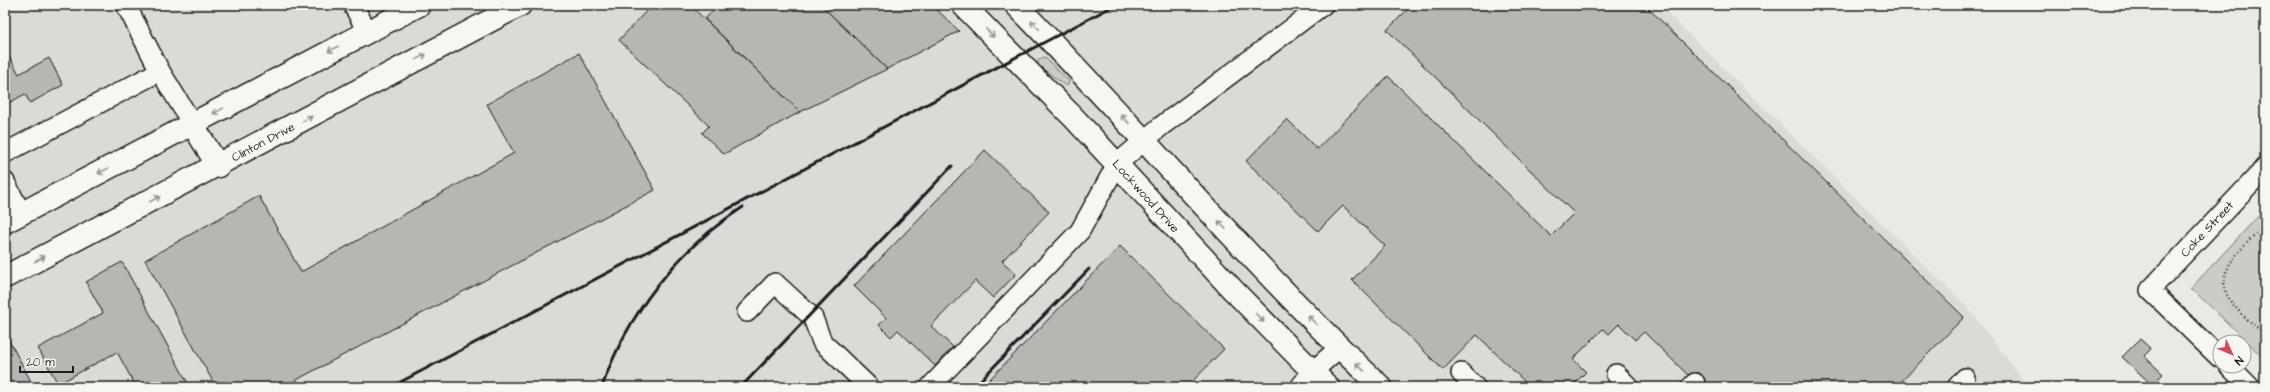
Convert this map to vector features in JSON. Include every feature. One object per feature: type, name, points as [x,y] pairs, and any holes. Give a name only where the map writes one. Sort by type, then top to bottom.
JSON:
[{"type":"main road","points":[[13,218],[193,125],[367,31],[419,5]]},
{"type":"main road","name":"Clinton Drive","points":[[5,277],[218,166],[520,5]]},
{"type":"main road","name":"Lockwood Drive","points":[[963,5],[1117,164],[1228,285],[1306,379],[1328,387]]},
{"type":"main road","points":[[1016,5],[1144,140],[1264,270],[1339,348],[1381,387]]},
{"type":"main road","points":[[193,125],[218,166]]},
{"type":"street","points":[[126,5],[160,71],[193,125]]},
{"type":"street","points":[[353,5],[367,31]]},
{"type":"street","points":[[930,387],[1080,231],[1117,164],[1144,140],[1323,5]]},
{"type":"street","points":[[5,153],[160,71]]},
{"type":"street","name":"Coke Street","points":[[2212,350],[2150,290],[2265,168]]},
{"type":"street","points":[[5,182],[13,218]]},
{"type":"street","points":[[747,312],[775,282],[813,318],[822,342],[869,387]]},
{"type":"street","points":[[1306,379],[1339,348]]},
{"type":"street","points":[[1461,373],[1475,387]]},
{"type":"street","points":[[1616,374],[1629,387]]},
{"type":"street","points":[[2237,374],[2250,387]]},
{"type":"path","points":[[2265,226],[2232,260],[2226,273],[2224,285],[2227,295],[2236,307],[2265,335]]},
{"type":"shaded area","points":[[5,5],[1659,5],[1968,308],[2029,387],[5,387]]},
{"type":"shaded area","points":[[1044,57],[1069,81],[1068,85],[1066,86],[1038,65],[1038,60]]},
{"type":"shaded area","points":[[2265,209],[2265,359],[2252,347],[2252,334],[2239,334],[2191,288]]},
{"type":"building","points":[[652,5],[690,5],[800,112],[724,154],[702,133],[709,126],[619,40]]},
{"type":"building","points":[[718,5],[821,5],[887,69],[800,112],[705,19]]},
{"type":"building","points":[[821,5],[932,5],[959,31],[887,69]]},
{"type":"building","points":[[1412,5],[1645,5],[1964,317],[1896,387],[1700,387],[1644,332],[1635,340],[1619,324],[1609,334],[1603,329],[1573,359],[1586,372],[1574,384],[1577,387],[1530,387],[1477,335],[1443,370],[1352,280],[1385,246],[1343,206],[1318,231],[1246,161],[1287,119],[1317,149],[1388,76],[1551,236],[1574,213],[1387,30]]},
{"type":"building","points":[[5,49],[19,74],[49,58],[63,85],[30,103],[25,94],[5,105]]},
{"type":"building","points":[[579,53],[655,190],[283,387],[216,387],[145,260],[259,196],[301,272],[514,153],[487,104]]},
{"type":"building","points":[[985,150],[1049,212],[1002,261],[1016,274],[993,298],[975,281],[931,326],[953,347],[935,366],[898,330],[891,337],[879,325],[886,318],[854,286]]},
{"type":"building","points":[[1120,246],[1224,349],[1187,387],[982,387]]},
{"type":"building","points":[[122,262],[190,387],[136,387],[117,352],[58,384],[38,348],[103,313],[86,282]]},
{"type":"building","points":[[5,333],[34,387],[5,387]]},
{"type":"building","points":[[2140,339],[2151,349],[2144,356],[2163,374],[2152,385],[2122,357]]},
{"type":"railway","points":[[391,387],[1115,5]]},
{"type":"railway","points":[[741,387],[952,166]]},
{"type":"railway","points":[[602,387],[625,334],[640,309],[658,285],[676,263],[697,243],[719,224],[743,207]]},
{"type":"railway","points":[[974,387],[1089,269]]}]
